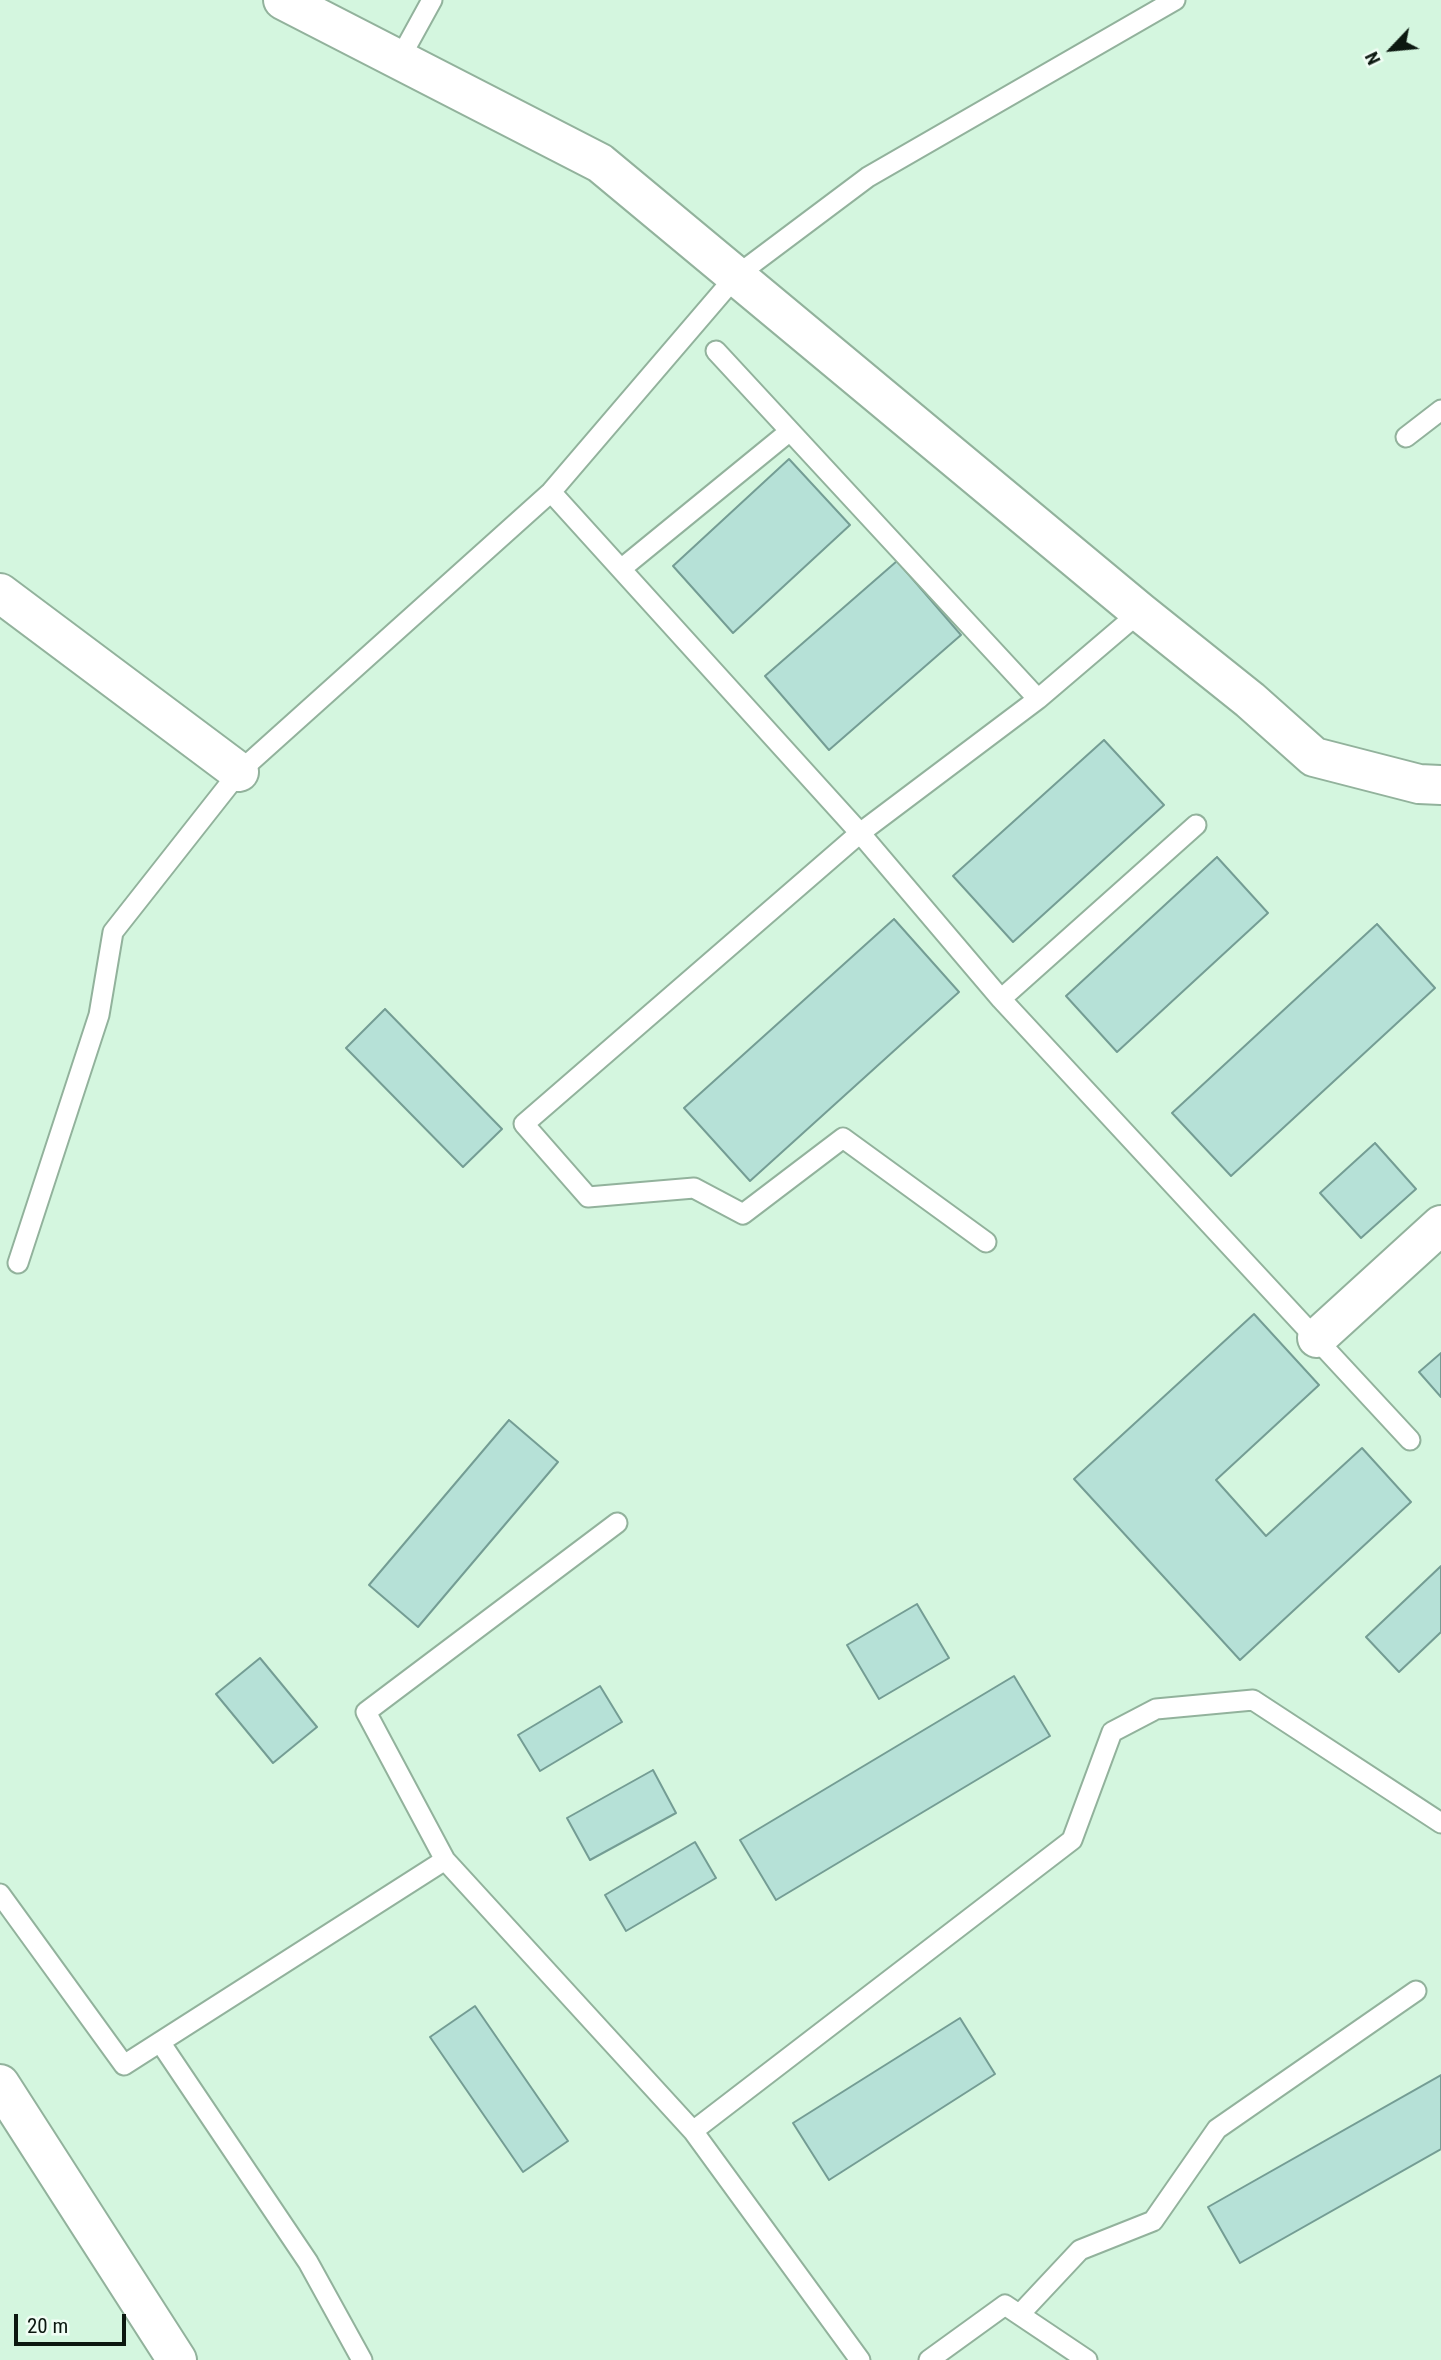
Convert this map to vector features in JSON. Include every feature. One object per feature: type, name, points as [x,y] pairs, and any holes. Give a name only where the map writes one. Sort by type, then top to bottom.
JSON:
[{"type":"street","points":[[283,0],[600,163],[1140,612],[1250,700],[1314,757],[1419,784],[1441,785]]},
{"type":"street","points":[[0,593],[239,772]]},
{"type":"street","points":[[1317,1338],[1441,1225]]},
{"type":"street","points":[[0,2084],[177,2360]]},
{"type":"lane","points":[[399,60],[432,0]]},
{"type":"lane","points":[[18,1263],[99,1015],[113,932],[239,772],[551,492],[736,276],[868,177],[1175,0]]},
{"type":"lane","points":[[716,351],[1038,699]]},
{"type":"lane","points":[[1406,437],[1441,410]]},
{"type":"lane","points":[[621,569],[790,430]]},
{"type":"lane","points":[[551,492],[860,833],[1001,999],[1410,1440]]},
{"type":"lane","points":[[986,1242],[843,1138],[743,1214],[694,1188],[589,1197],[524,1124],[860,833],[1038,699],[1140,612]]},
{"type":"lane","points":[[1001,999],[1196,825]]},
{"type":"lane","points":[[617,1523],[366,1712],[445,1860],[693,2131],[860,2360]]},
{"type":"lane","points":[[693,2131],[1072,1840],[1112,1732],[1156,1709],[1252,1700],[1441,1823]]},
{"type":"lane","points":[[0,1894],[124,2065],[445,1860]]},
{"type":"lane","points":[[1020,2315],[1080,2250],[1153,2221],[1217,2129],[1416,1991]]},
{"type":"lane","points":[[160,2042],[308,2262],[362,2360]]},
{"type":"lane","points":[[929,2360],[1005,2305],[1087,2360]]},
{"type":"building","points":[[789,459],[850,525],[733,633],[673,566]]},
{"type":"building","points":[[897,561],[961,635],[829,750],[765,676]]},
{"type":"building","points":[[1104,740],[1164,805],[1013,942],[953,876]]},
{"type":"building","points":[[1217,857],[1268,913],[1117,1052],[1066,996]]},
{"type":"building","points":[[894,919],[959,992],[750,1181],[684,1108]]},
{"type":"building","points":[[1377,924],[1435,988],[1231,1176],[1172,1113]]},
{"type":"building","points":[[385,1009],[502,1129],[463,1167],[346,1048]]},
{"type":"building","points":[[1375,1143],[1416,1189],[1361,1238],[1320,1193]]},
{"type":"building","points":[[1254,1314],[1319,1385],[1216,1480],[1266,1536],[1362,1448],[1411,1502],[1240,1660],[1074,1479]]},
{"type":"building","points":[[1441,1353],[1441,1397],[1419,1372]]},
{"type":"building","points":[[509,1420],[558,1462],[418,1627],[369,1585]]},
{"type":"building","points":[[1441,1566],[1441,1632],[1399,1672],[1366,1637]]},
{"type":"building","points":[[917,1604],[949,1658],[879,1699],[847,1645]]},
{"type":"building","points":[[260,1658],[317,1727],[273,1763],[216,1694]]},
{"type":"building","points":[[1014,1676],[1050,1736],[776,1900],[740,1840]]},
{"type":"building","points":[[600,1686],[622,1722],[540,1771],[518,1735]]},
{"type":"building","points":[[653,1770],[676,1813],[590,1860],[567,1818]]},
{"type":"building","points":[[695,1842],[716,1878],[626,1931],[605,1895]]},
{"type":"building","points":[[475,2006],[568,2141],[523,2172],[430,2037]]},
{"type":"building","points":[[960,2018],[995,2074],[829,2180],[793,2123]]},
{"type":"building","points":[[1441,2075],[1441,2149],[1240,2263],[1208,2207]]}]
